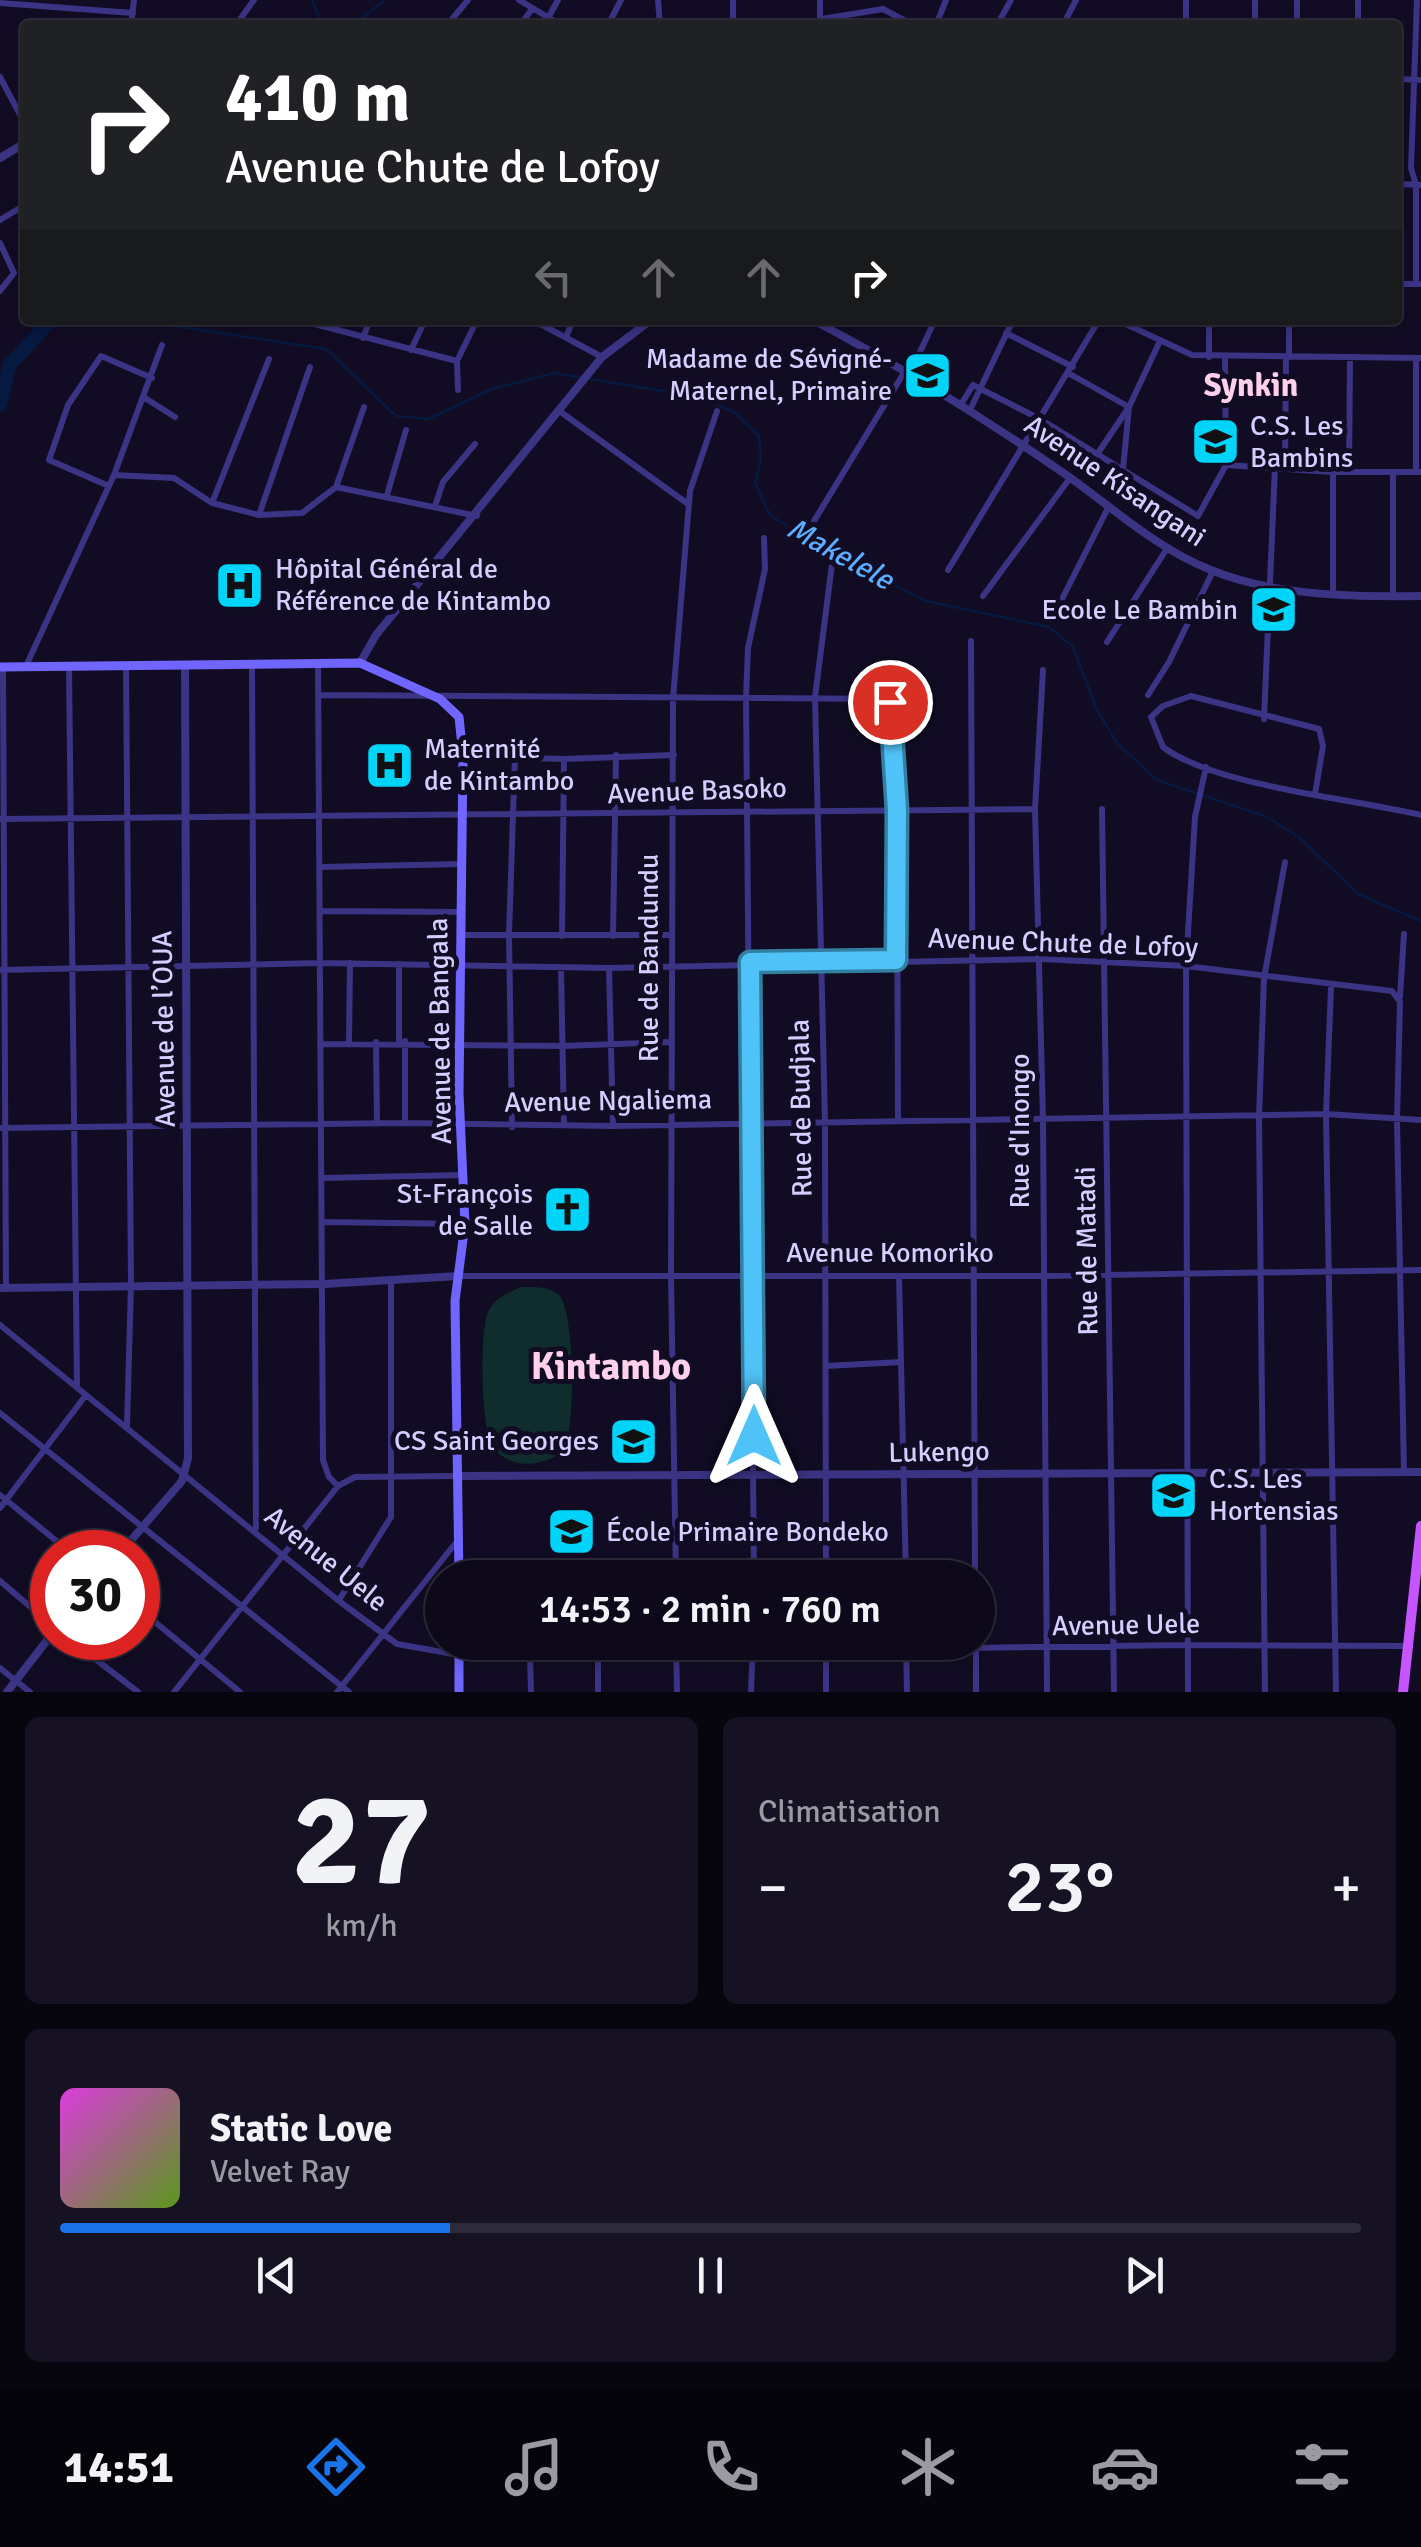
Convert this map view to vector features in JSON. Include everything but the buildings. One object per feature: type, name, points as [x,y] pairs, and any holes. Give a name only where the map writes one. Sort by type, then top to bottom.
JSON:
[{"type":"main road","points":[[2,668],[252,667],[360,662],[440,699]]},
{"type":"main road","name":"Avenue de Bangala","points":[[440,699],[459,717],[463,756],[459,1042],[465,1224],[458,1276],[459,1560]]},
{"type":"main road","points":[[1403,1692],[1421,1526]]},
{"type":"main road","points":[[459,1692],[460,1660]]},
{"type":"street","points":[[132,20],[134,0]]},
{"type":"street","points":[[451,20],[468,0]]},
{"type":"street","points":[[519,0],[552,20]]},
{"type":"street","points":[[548,18],[558,0]]},
{"type":"street","points":[[1417,0],[1418,80],[1411,168],[1419,185],[1418,284]]},
{"type":"street","points":[[0,3],[133,13]]},
{"type":"street","points":[[828,20],[883,5],[891,16],[901,20]]},
{"type":"street","points":[[524,20],[532,9]]},
{"type":"street","points":[[889,20],[891,16]]},
{"type":"street","points":[[0,76],[20,114]]},
{"type":"street","points":[[0,243],[14,273],[0,291]]},
{"type":"street","points":[[333,325],[363,338],[457,361]]},
{"type":"street","points":[[363,338],[368,325]]},
{"type":"street","points":[[411,350],[423,325]]},
{"type":"street","points":[[458,390],[457,361],[475,325]]},
{"type":"street","points":[[543,325],[602,357]]},
{"type":"street","points":[[566,337],[571,325]]},
{"type":"street","points":[[360,662],[376,635],[478,516],[602,357],[644,325]]},
{"type":"street","name":"Avenue Kisangani","points":[[821,325],[907,372],[1024,446],[1168,548],[1213,571],[1272,585],[1333,593],[1421,596]]},
{"type":"street","points":[[811,526],[907,372],[931,325]]},
{"type":"street","points":[[965,409],[982,390],[982,379],[1010,325]]},
{"type":"street","points":[[948,570],[1096,325]]},
{"type":"street","points":[[1126,325],[1159,343],[1224,359],[1419,358],[1418,472],[1333,472],[1226,464]]},
{"type":"street","points":[[1209,357],[1210,325]]},
{"type":"street","points":[[1285,468],[1289,325]]},
{"type":"street","points":[[1006,333],[1129,407]]},
{"type":"street","points":[[1098,453],[1129,407],[1159,343]]},
{"type":"street","points":[[26,666],[114,476],[146,398],[162,345]]},
{"type":"street","points":[[108,486],[50,460],[68,405],[101,356],[152,378]]},
{"type":"street","points":[[1349,472],[1350,358]]},
{"type":"street","points":[[212,503],[268,359]]},
{"type":"street","points":[[973,385],[1040,419],[1198,516],[1226,464],[1224,359]]},
{"type":"street","points":[[259,515],[310,367]]},
{"type":"street","points":[[965,409],[973,385],[982,379]]},
{"type":"street","points":[[146,398],[174,417]]},
{"type":"street","points":[[1122,469],[1129,407]]},
{"type":"street","points":[[114,476],[174,478],[212,503],[259,515],[302,513],[336,488],[364,408]]},
{"type":"street","points":[[558,410],[688,504]]},
{"type":"street","name":"Rue de Bandundu","points":[[676,1560],[670,965],[674,699],[688,504],[717,411]]},
{"type":"street","points":[[387,495],[406,430]]},
{"type":"street","points":[[435,506],[443,482],[476,444]]},
{"type":"street","points":[[1264,719],[1275,467]]},
{"type":"street","points":[[1333,472],[1333,593]]},
{"type":"street","points":[[1392,472],[1393,596]]},
{"type":"street","points":[[984,596],[1070,478]]},
{"type":"street","points":[[336,488],[478,516]]},
{"type":"street","points":[[1060,603],[1109,506]]},
{"type":"street","points":[[754,1560],[753,1122],[746,698],[748,648],[762,589],[764,538]]},
{"type":"street","points":[[1107,642],[1168,548]]},
{"type":"street","name":"Rue de Budjala","points":[[826,1560],[824,1122],[814,697],[832,564]]},
{"type":"street","points":[[1148,695],[1169,662],[1213,571]]},
{"type":"street","points":[[972,641],[975,1560]]},
{"type":"street","points":[[318,665],[323,1460],[325,1471],[338,1486]]},
{"type":"street","points":[[69,666],[76,1387]]},
{"type":"street","points":[[126,666],[130,1286],[126,1427]]},
{"type":"street","name":"Avenue de l’OUA","points":[[184,666],[190,1431],[185,1476]]},
{"type":"street","points":[[252,667],[256,1529]]},
{"type":"street","points":[[2,668],[3,1288]]},
{"type":"street","name":"Rue d'Inongo","points":[[1043,670],[1035,809],[1041,960],[1042,1276],[1048,1474],[1047,1692]]},
{"type":"street","points":[[319,695],[440,699],[889,699],[897,810],[898,1121]]},
{"type":"street","points":[[1315,794],[1322,732],[1191,696],[1152,714],[1153,729],[1163,747],[1206,767],[1315,794],[1421,815]]},
{"type":"street","points":[[463,756],[674,756]]},
{"type":"street","points":[[512,1127],[509,934],[515,756]]},
{"type":"street","points":[[614,936],[616,756]]},
{"type":"street","points":[[562,936],[564,759]]},
{"type":"street","points":[[1188,1692],[1186,966],[1198,803],[1206,767]]},
{"type":"street","name":"Avenue Basoko","points":[[2,819],[1035,809]]},
{"type":"street","name":"Rue de Matadi","points":[[1102,810],[1108,961],[1114,1692]]},
{"type":"street","points":[[1266,1692],[1260,1118],[1264,978],[1285,862]]},
{"type":"street","points":[[320,867],[462,864]]},
{"type":"street","points":[[320,911],[460,912]]},
{"type":"street","points":[[460,935],[671,934]]},
{"type":"street","points":[[1404,934],[1397,1120],[1404,1471]]},
{"type":"street","name":"Avenue Chute de Lofoy","points":[[2,970],[320,963],[609,968],[820,961],[1108,961],[1186,966],[1331,987],[1392,991],[1400,998]]},
{"type":"street","points":[[350,963],[350,1043]]},
{"type":"street","points":[[398,964],[405,1123]]},
{"type":"street","points":[[561,968],[564,1125]]},
{"type":"street","points":[[609,968],[614,1126]]},
{"type":"street","points":[[1331,987],[1326,1114],[1332,1273],[1336,1692]]},
{"type":"street","points":[[320,1044],[402,1041],[562,1046],[671,1042]]},
{"type":"street","points":[[376,1042],[377,1124]]},
{"type":"street","name":"Avenue Ngaliema","points":[[2,1128],[405,1123],[614,1126],[1326,1114],[1421,1120]]},
{"type":"street","points":[[322,1178],[465,1175]]},
{"type":"street","points":[[323,1222],[465,1224]]},
{"type":"street","name":"Avenue Komoriko","points":[[3,1288],[324,1284],[458,1276],[1042,1276],[1421,1270]]},
{"type":"street","points":[[899,1276],[906,1560]]},
{"type":"street","points":[[339,1600],[389,1524],[393,1475],[391,1282]]},
{"type":"street","name":"Avenue Uele","points":[[1,1328],[256,1529],[383,1635],[425,1651]]},
{"type":"street","points":[[826,1366],[901,1362]]},
{"type":"street","points":[[0,1508],[3,1498],[86,1395]]},
{"type":"street","points":[[0,1413],[343,1690],[458,1540]]},
{"type":"street","name":"Lukengo","points":[[457,1476],[1421,1472]]},
{"type":"street","points":[[142,1528],[185,1476]]},
{"type":"street","points":[[174,1692],[338,1486],[355,1478],[457,1476]]},
{"type":"street","points":[[3,1498],[43,1530]]},
{"type":"street","points":[[0,1581],[30,1606]]},
{"type":"street","points":[[160,1626],[240,1692]]},
{"type":"street","name":"Avenue Uele","points":[[995,1646],[1408,1646]]},
{"type":"street","points":[[7,1692],[32,1660]]},
{"type":"street","points":[[97,1660],[138,1692]]},
{"type":"street","points":[[530,1660],[531,1692]]},
{"type":"street","points":[[598,1660],[598,1692]]},
{"type":"street","points":[[676,1660],[677,1692]]},
{"type":"street","points":[[750,1692],[753,1660]]},
{"type":"street","points":[[826,1660],[826,1692]]},
{"type":"street","points":[[906,1660],[906,1692]]},
{"type":"street","points":[[976,1660],[976,1692]]},
{"type":"street","points":[[0,1668],[30,1692]]},
{"type":"green space","points":[[521,1287],[545,1288],[558,1294],[568,1320],[572,1366],[566,1443],[554,1457],[531,1464],[509,1460],[495,1450],[486,1426],[483,1385],[487,1315],[496,1301]]},
{"type":"waterway","points":[[312,0],[320,20]]},
{"type":"waterway","points":[[359,20],[385,0]]},
{"type":"waterway","points":[[0,405],[9,366],[46,325]]},
{"type":"waterway","name":"Makelele","points":[[168,325],[326,349],[396,416],[428,419],[492,389],[554,373],[700,397],[734,412],[759,436],[761,459],[755,483],[770,515],[816,545],[926,601],[1049,627],[1073,647],[1097,710],[1117,743],[1157,780],[1265,816],[1299,837],[1358,894],[1421,921]]},
{"type":"place","name":"Madame de Sévigné- Maternel, Primaire","points":[[927,375]]},
{"type":"place","name":"C.S. Les Bambins","points":[[1215,442]]},
{"type":"place","name":"Hôpital Général de Référence de Kintambo","points":[[240,585]]},
{"type":"place","name":"Ecole Le Bambin","points":[[1273,610]]},
{"type":"place","name":"Maternité de Kintambo","points":[[389,765]]},
{"type":"place","name":"St-François de Salle","points":[[568,1210]]},
{"type":"place","name":"CS Saint Georges","points":[[634,1441]]},
{"type":"place","name":"C.S. Les Hortensias","points":[[1174,1495]]},
{"type":"place","name":"École Primaire Bondeko","points":[[571,1532]]},
{"type":"district","name":"Synkin","points":[[1251,385]]},
{"type":"district","name":"Kintambo","points":[[611,1366]]},
{"type":"route","points":[[754,1436],[750,962],[896,960],[897,810],[890,702]]}]
